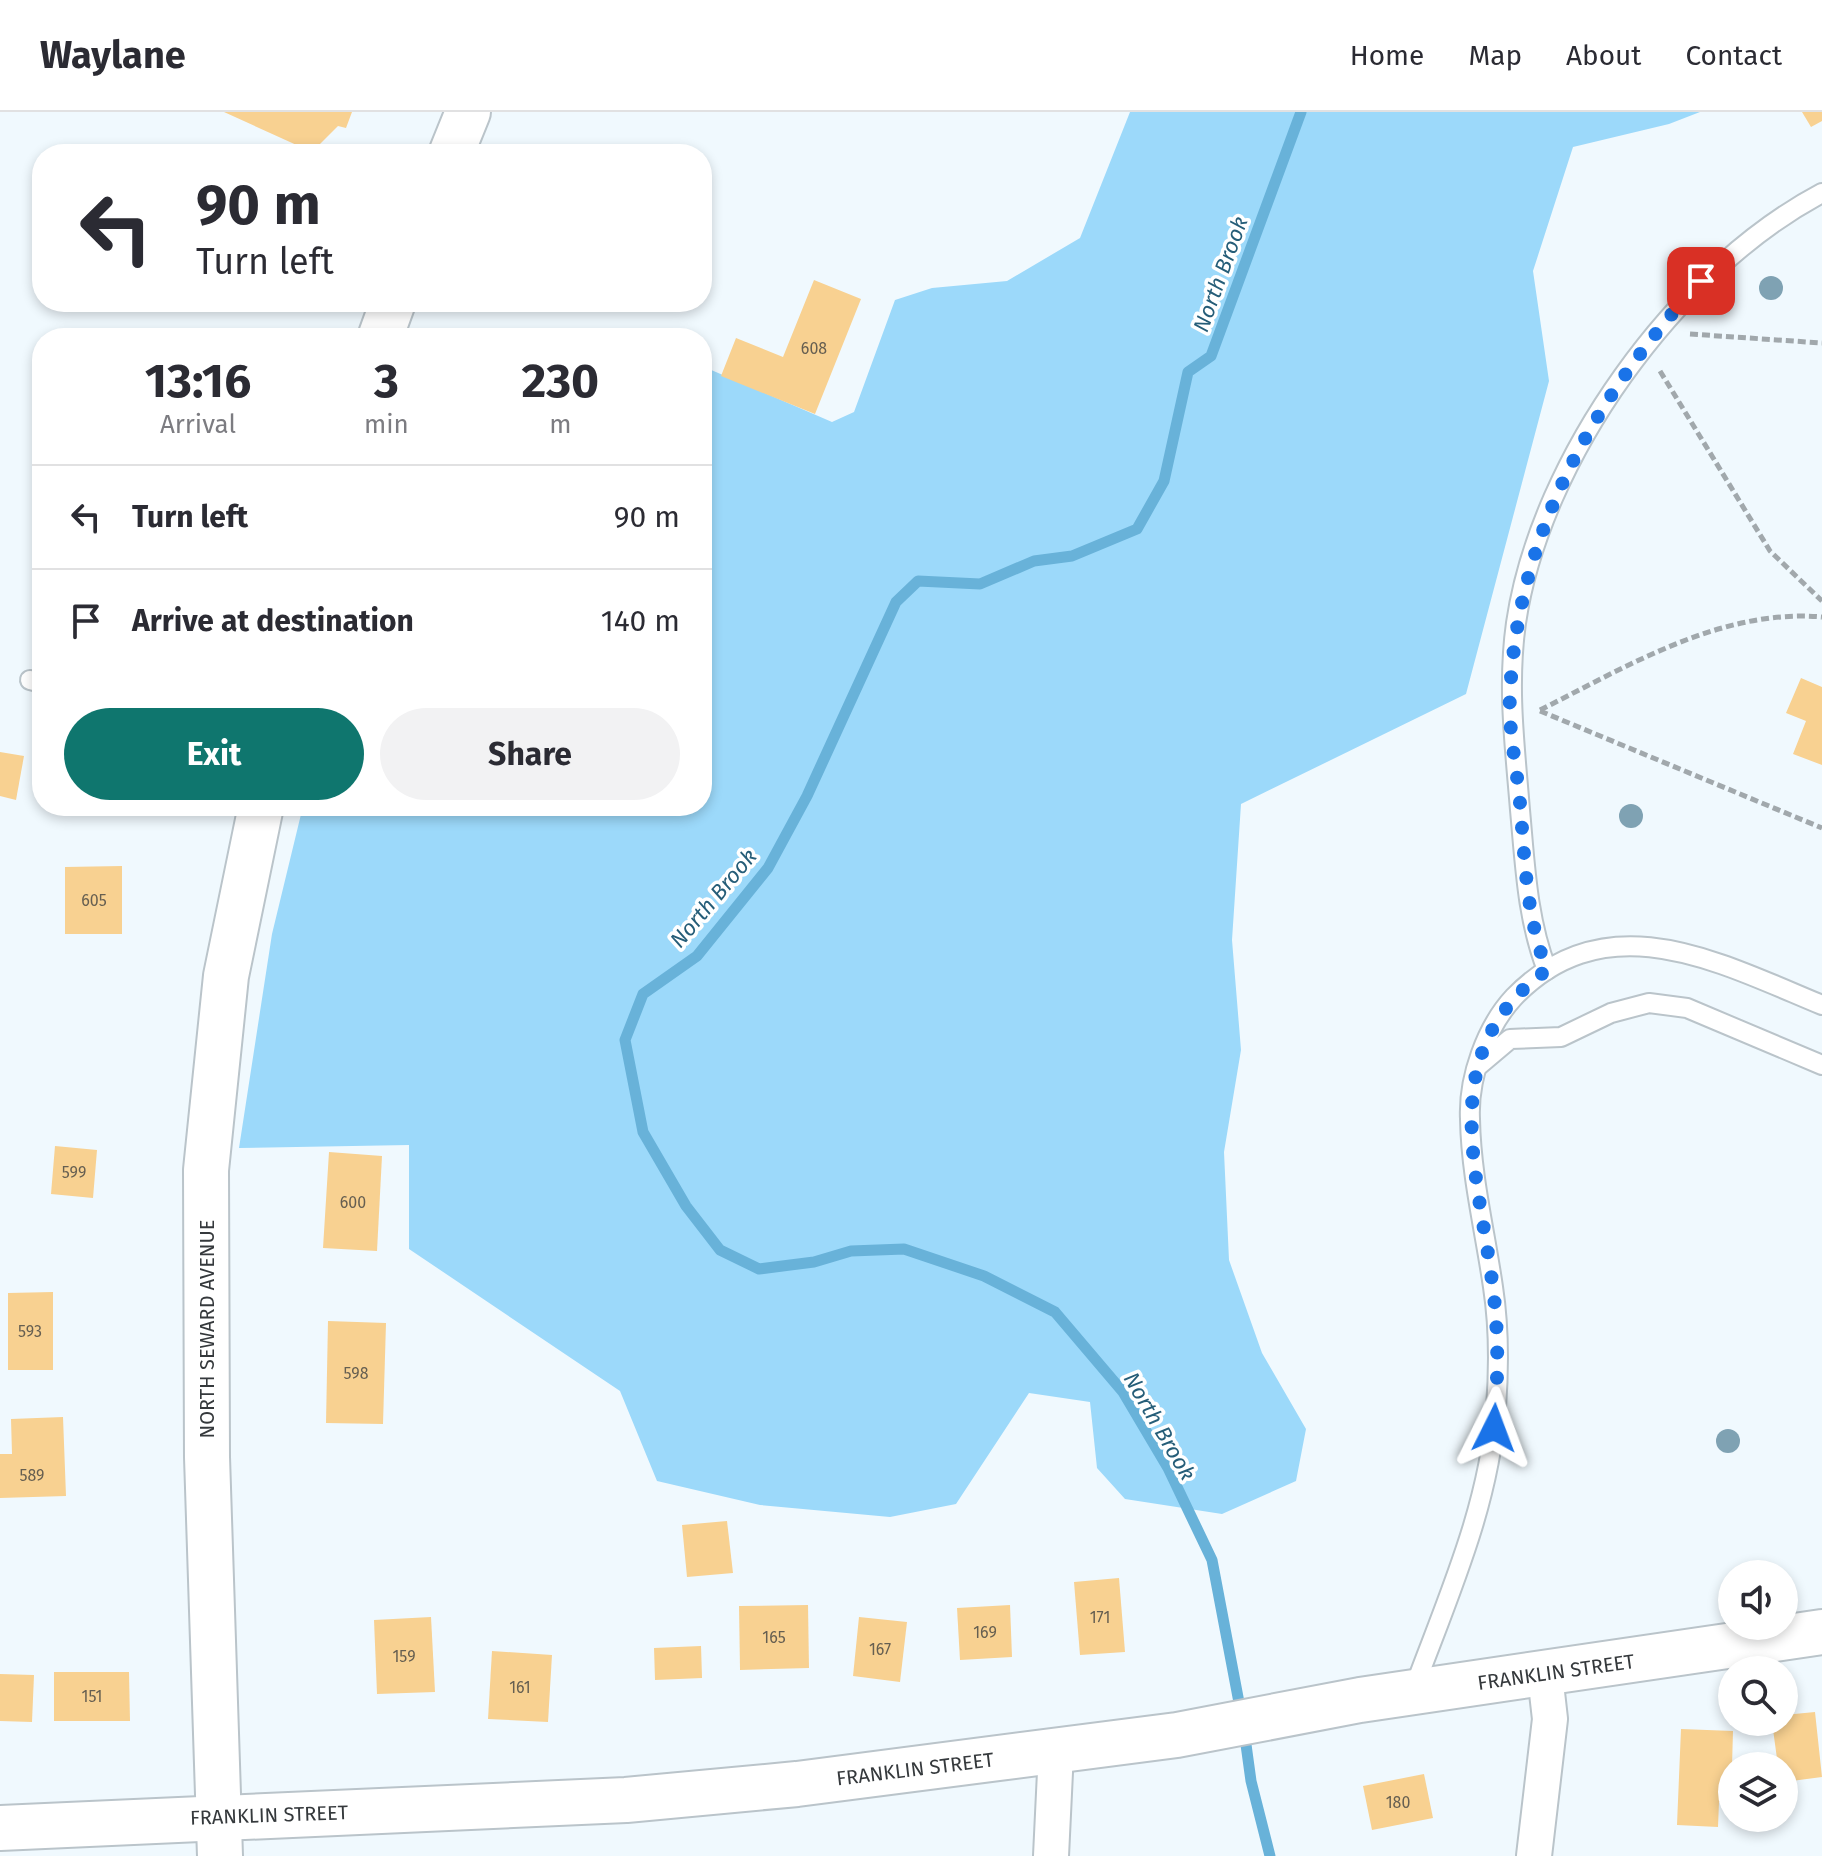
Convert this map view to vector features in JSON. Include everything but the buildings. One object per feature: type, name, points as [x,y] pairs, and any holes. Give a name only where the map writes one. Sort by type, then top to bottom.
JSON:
[{"type":"street","points":[[455,144],[468,112]]},
{"type":"street","name":"NORTH SEWARD AVENUE","points":[[220,1836],[207,1457],[206,1170],[212,1077],[226,976],[259,816]]},
{"type":"street","name":"FRANKLIN STREET","points":[[0,1828],[220,1836],[797,1784],[1177,1735],[1412,1693],[1822,1632]]},
{"type":"street","points":[[1534,1856],[1550,1719],[1545,1675]]},
{"type":"street","points":[[1051,1856],[1056,1751]]},
{"type":"lane","points":[[1547,970],[1535,940],[1509,698],[1516,623],[1525,578],[1541,530],[1584,435],[1657,331],[1701,281],[1802,204],[1822,193]]},
{"type":"lane","points":[[1412,1693],[1463,1557],[1492,1452],[1496,1332],[1469,1116],[1478,1066],[1503,1008],[1547,970],[1596,948],[1652,946],[1726,965],[1822,1005]]},
{"type":"lane","points":[[1478,1066],[1510,1039],[1561,1037],[1611,1013],[1649,1003],[1687,1008],[1822,1065]]},
{"type":"path","points":[[1657,331],[1822,343]]},
{"type":"path","points":[[1645,347],[1770,551],[1822,601]]},
{"type":"path","points":[[1539,711],[1629,665],[1707,633],[1764,619],[1822,617]]},
{"type":"path","points":[[1509,698],[1822,828]]},
{"type":"shaded area","points":[[1130,112],[1700,112],[1669,124],[1573,147],[1533,271],[1549,381],[1466,694],[1241,804],[1232,940],[1241,1050],[1224,1152],[1229,1260],[1262,1353],[1306,1429],[1296,1481],[1222,1514],[1125,1499],[1097,1468],[1090,1402],[1029,1393],[956,1504],[890,1517],[760,1505],[657,1481],[620,1391],[409,1249],[409,1145],[239,1148],[272,934],[301,816],[712,816],[712,370],[832,422],[854,412],[895,300],[932,288],[1007,281],[1080,238]]},
{"type":"waterway","name":"North Brook","points":[[1241,1713],[1212,1560],[1168,1468],[1123,1392],[1055,1312],[984,1276],[904,1249],[851,1251],[814,1262],[759,1269],[720,1250],[686,1206],[643,1132],[625,1040],[643,994],[697,956],[768,868],[807,796],[896,602],[918,581],[980,584],[1034,561],[1072,556],[1137,529],[1164,481],[1188,372],[1211,356],[1301,112]]},
{"type":"waterway","name":"North Brook","points":[[1244,1730],[1251,1781],[1270,1856]]},
{"type":"route","points":[[1494,1428],[1497,1346],[1493,1290],[1473,1164],[1469,1116],[1472,1088],[1491,1030],[1503,1008],[1547,970],[1535,940],[1509,698],[1516,623],[1525,578],[1541,530],[1584,435],[1662,323],[1701,281]]}]
